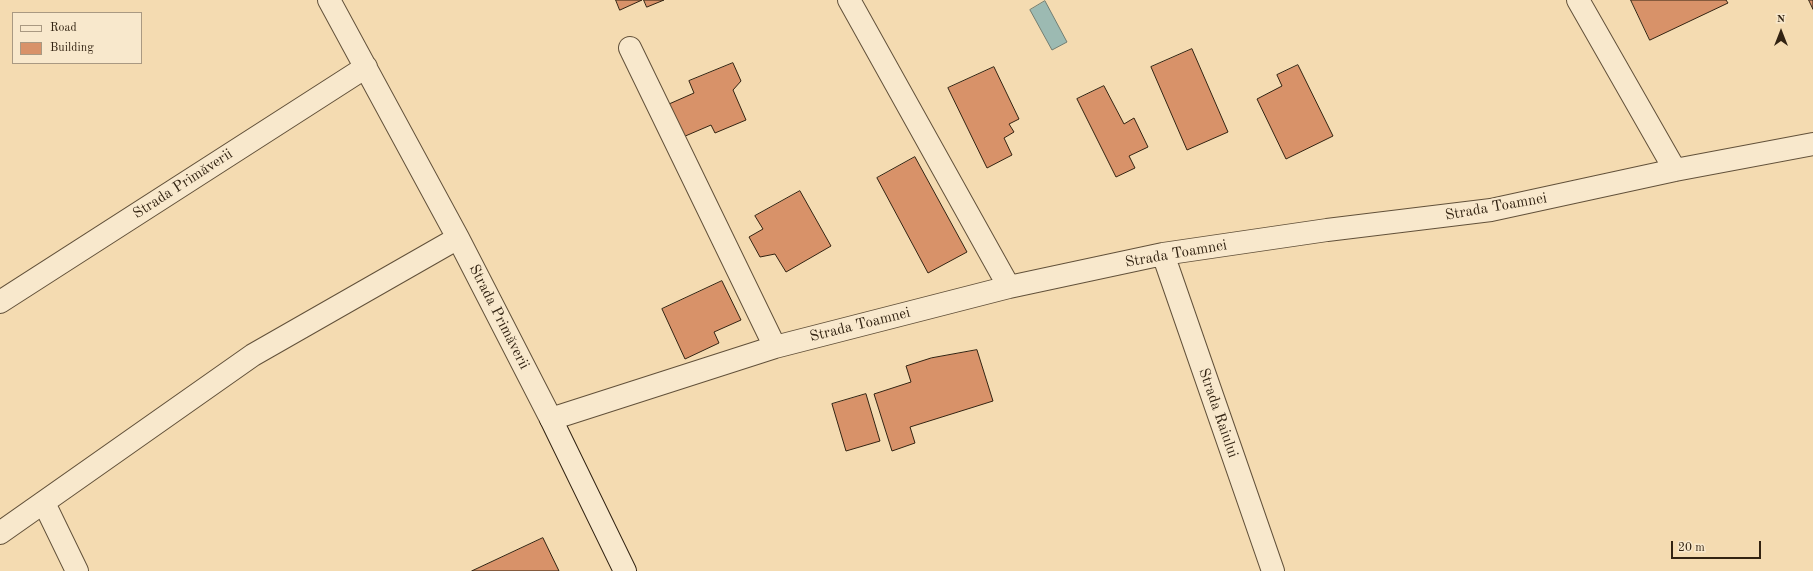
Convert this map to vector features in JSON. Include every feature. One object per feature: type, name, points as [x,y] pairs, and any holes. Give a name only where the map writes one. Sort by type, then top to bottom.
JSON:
[{"type":"street","name":"Strada Primăverii","points":[[330,0],[458,238],[551,419],[625,571]]},
{"type":"street","points":[[848,0],[1009,287]]},
{"type":"street","points":[[1578,0],[1676,170]]},
{"type":"street","points":[[630,48],[776,347]]},
{"type":"street","name":"Strada Primăverii","points":[[0,302],[366,67]]},
{"type":"street","name":"Strada Toamnei","points":[[551,419],[776,347],[1009,287],[1163,254],[1327,230],[1491,210],[1676,170],[1813,144]]},
{"type":"street","points":[[0,533],[253,355],[458,238]]},
{"type":"street","name":"Strada Raiului","points":[[1163,254],[1274,571]]},
{"type":"street","points":[[44,503],[77,571]]},
{"type":"water","points":[[1045,1],[1067,42],[1052,50],[1030,10]]},
{"type":"building","points":[[616,0],[642,0],[620,10]]},
{"type":"building","points":[[644,0],[664,0],[647,7]]},
{"type":"building","points":[[1631,0],[1726,0],[1728,3],[1650,40]]},
{"type":"building","points":[[1809,0],[1813,0],[1813,9]]},
{"type":"building","points":[[1192,49],[1228,132],[1187,150],[1151,67]]},
{"type":"building","points":[[733,63],[741,81],[733,90],[746,120],[715,133],[711,125],[683,137],[669,104],[694,93],[689,81]]},
{"type":"building","points":[[1298,65],[1333,136],[1286,159],[1257,99],[1282,86],[1277,75]]},
{"type":"building","points":[[994,67],[1019,119],[1009,124],[1014,132],[1004,138],[1012,155],[987,168],[948,88]]},
{"type":"building","points":[[1104,86],[1124,124],[1134,118],[1148,147],[1129,156],[1135,168],[1116,177],[1077,99]]},
{"type":"building","points":[[915,157],[967,252],[928,273],[877,178]]},
{"type":"building","points":[[800,191],[831,246],[786,272],[775,254],[760,257],[749,237],[763,229],[755,216]]},
{"type":"building","points":[[722,281],[741,320],[714,332],[719,343],[685,359],[662,309]]},
{"type":"building","points":[[977,350],[993,401],[910,427],[915,443],[892,451],[874,394],[911,382],[906,366],[931,358]]},
{"type":"building","points":[[866,394],[880,441],[846,451],[832,404]]},
{"type":"building","points":[[543,538],[559,571],[472,571]]}]
